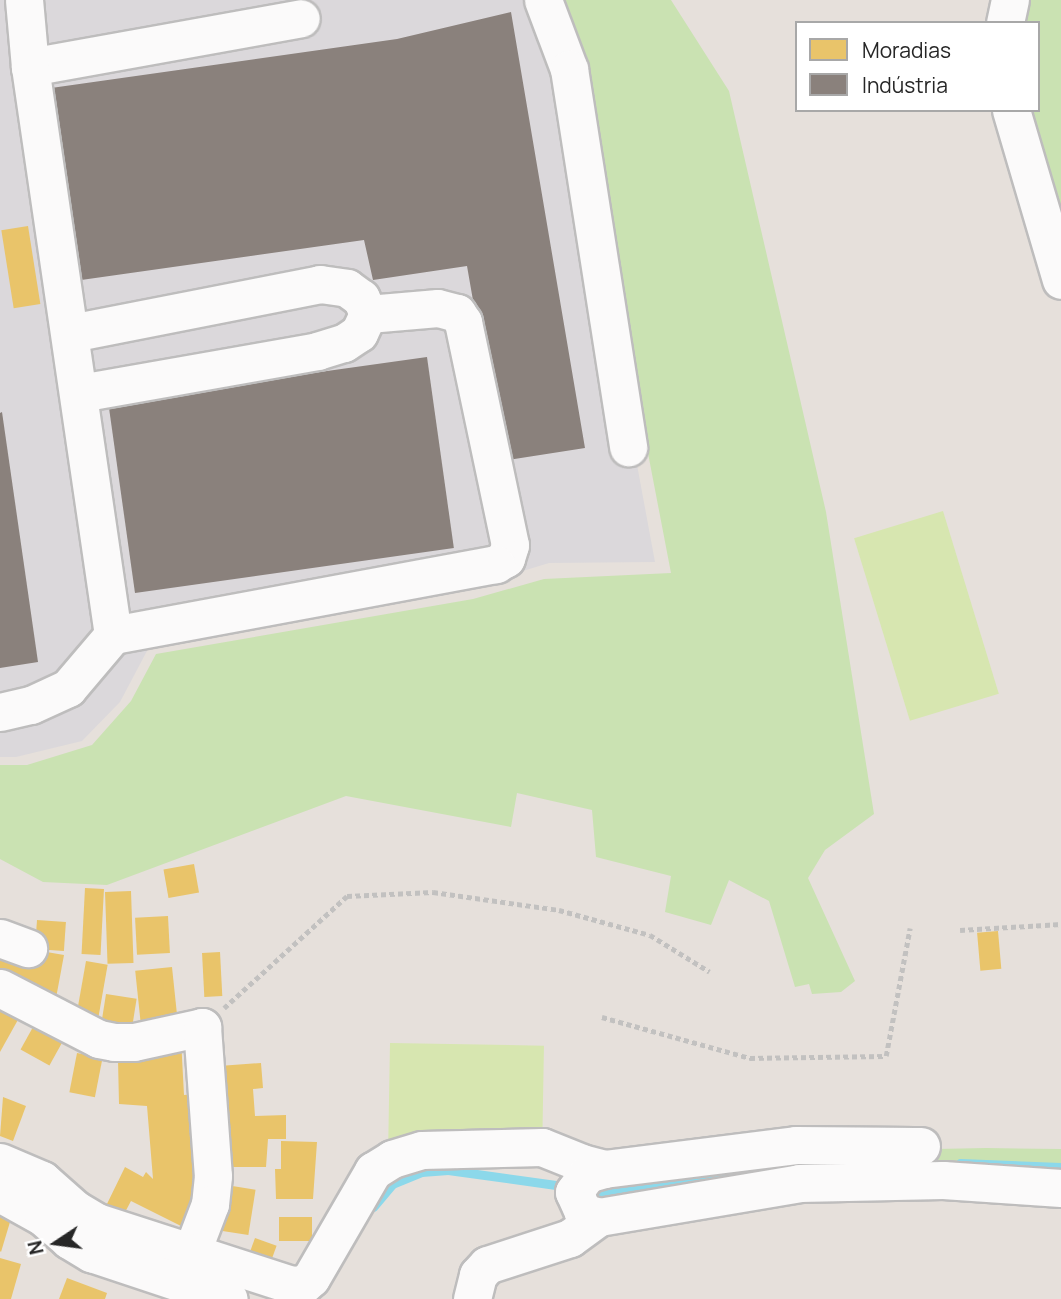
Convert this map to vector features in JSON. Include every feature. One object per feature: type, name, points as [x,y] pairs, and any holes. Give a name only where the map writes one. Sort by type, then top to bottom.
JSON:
[{"type":"street","points":[[24,0],[30,66],[80,393],[113,635]]},
{"type":"street","points":[[544,0],[569,69],[628,447]]},
{"type":"street","points":[[1005,21],[1010,0]]},
{"type":"street","points":[[30,66],[301,18]]},
{"type":"street","points":[[1012,112],[1061,280]]},
{"type":"street","points":[[71,333],[320,284],[347,288],[361,298],[368,314],[359,333],[344,343],[317,351],[80,393]]},
{"type":"street","points":[[0,712],[31,705],[68,688],[113,635],[496,564],[506,558],[510,544],[463,323],[457,313],[438,308],[368,314]]},
{"type":"street","points":[[0,988],[106,1041],[134,1042],[202,1027],[213,1176],[210,1204],[191,1254]]},
{"type":"street","points":[[599,1217],[583,1212],[575,1192],[587,1174],[604,1169],[796,1144],[921,1146]]},
{"type":"street","points":[[0,1163],[42,1180],[75,1209],[97,1223],[292,1285],[304,1284],[311,1278],[373,1171],[393,1158],[422,1150],[542,1147],[604,1169]]},
{"type":"street","points":[[755,1148],[764,1189]]},
{"type":"street","points":[[472,1299],[478,1275],[487,1265],[570,1238],[599,1217],[799,1183],[943,1180],[1061,1188]]},
{"type":"street","points":[[0,1193],[43,1217],[69,1240],[91,1253],[229,1299]]},
{"type":"path","points":[[202,1027],[347,896],[433,892],[559,910],[650,935],[710,972]]},
{"type":"path","points":[[960,930],[1061,924]]},
{"type":"path","points":[[602,1017],[750,1058],[886,1056],[910,928]]},
{"type":"shaded area","points":[[0,0],[551,0],[655,562],[549,563],[444,595],[148,649],[120,702],[82,741],[16,757],[0,757]]},
{"type":"green space","points":[[561,0],[671,0],[729,91],[826,512],[874,814],[825,850],[808,878],[855,981],[841,992],[812,994],[809,984],[795,987],[769,901],[729,880],[711,925],[665,912],[671,876],[596,857],[592,810],[517,793],[511,827],[346,796],[107,885],[43,882],[0,859],[0,765],[27,765],[92,745],[131,701],[156,654],[473,599],[544,579],[671,573]]},
{"type":"green space","points":[[1026,0],[1061,0],[1061,246],[1026,112],[1040,112],[1040,21],[1023,21]]},
{"type":"green space","points":[[943,511],[999,694],[910,721],[854,538]]},
{"type":"green space","points":[[390,1043],[544,1046],[542,1144],[388,1141]]},
{"type":"green space","points":[[1061,1149],[1061,1180],[786,1178],[781,1164],[786,1152]]},
{"type":"building: Moradias","points":[[28,226],[40,304],[14,308],[1,230]]},
{"type":"building: Moradias","points":[[194,864],[199,893],[169,898],[163,869]]},
{"type":"building: Moradias","points":[[85,888],[104,889],[101,955],[82,954]]},
{"type":"building: Moradias","points":[[131,891],[134,963],[108,964],[105,892]]},
{"type":"building: Moradias","points":[[168,916],[170,953],[137,955],[135,918]]},
{"type":"building: Moradias","points":[[37,920],[66,922],[64,951],[35,949]]},
{"type":"building: Moradias","points":[[998,931],[1001,969],[980,971],[977,933]]},
{"type":"building: Moradias","points":[[0,944],[64,955],[54,1009],[0,980]]},
{"type":"building: Moradias","points":[[220,952],[222,996],[204,997],[202,953]]},
{"type":"building: Moradias","points":[[86,961],[108,965],[97,1023],[76,1019]]},
{"type":"building: Moradias","points":[[172,967],[178,1026],[141,1030],[135,971]]},
{"type":"building: Moradias","points":[[106,994],[137,999],[131,1034],[100,1030]]},
{"type":"building: Moradias","points":[[0,998],[24,1009],[0,1052]]},
{"type":"building: Moradias","points":[[38,1018],[67,1034],[49,1065],[21,1049]]},
{"type":"building: Moradias","points":[[181,1039],[184,1095],[195,1094],[203,1155],[187,1229],[131,1201],[123,1216],[105,1208],[125,1167],[143,1177],[146,1172],[153,1179],[147,1106],[119,1104],[118,1060],[144,1062],[142,1050]]},
{"type":"building: Moradias","points":[[77,1053],[103,1058],[95,1097],[69,1092]]},
{"type":"building: Moradias","points":[[261,1063],[263,1088],[253,1089],[255,1116],[286,1115],[286,1139],[268,1139],[266,1167],[223,1167],[219,1066]]},
{"type":"building: Moradias","points":[[3,1097],[26,1106],[13,1141],[0,1136]]},
{"type":"building: Moradias","points":[[281,1141],[317,1142],[313,1199],[276,1199],[275,1169],[281,1169]]},
{"type":"building: Moradias","points":[[220,1184],[256,1190],[248,1235],[213,1229]]},
{"type":"building: Moradias","points":[[0,1208],[13,1212],[1,1252],[0,1251]]},
{"type":"building: Moradias","points":[[279,1217],[312,1217],[312,1241],[279,1241]]},
{"type":"building: Moradias","points":[[255,1238],[277,1246],[269,1266],[248,1258]]},
{"type":"building: Moradias","points":[[0,1258],[21,1264],[11,1299],[0,1299]]},
{"type":"building: Moradias","points":[[67,1278],[107,1293],[105,1299],[59,1299]]},
{"type":"building: Indústria","points":[[511,12],[585,448],[501,461],[467,266],[373,280],[364,240],[67,282],[37,90],[397,39]]},
{"type":"building: Indústria","points":[[427,357],[454,548],[135,593],[108,402]]},
{"type":"building: Indústria","points":[[2,412],[38,662],[0,668],[0,413]]},
{"type":"waterway","points":[[960,1163],[1061,1167]]},
{"type":"waterway","points":[[776,1167],[796,1166]]},
{"type":"waterway","points":[[373,1207],[392,1184],[421,1172],[448,1170],[563,1186]]},
{"type":"waterway","points":[[598,1192],[743,1172]]}]
